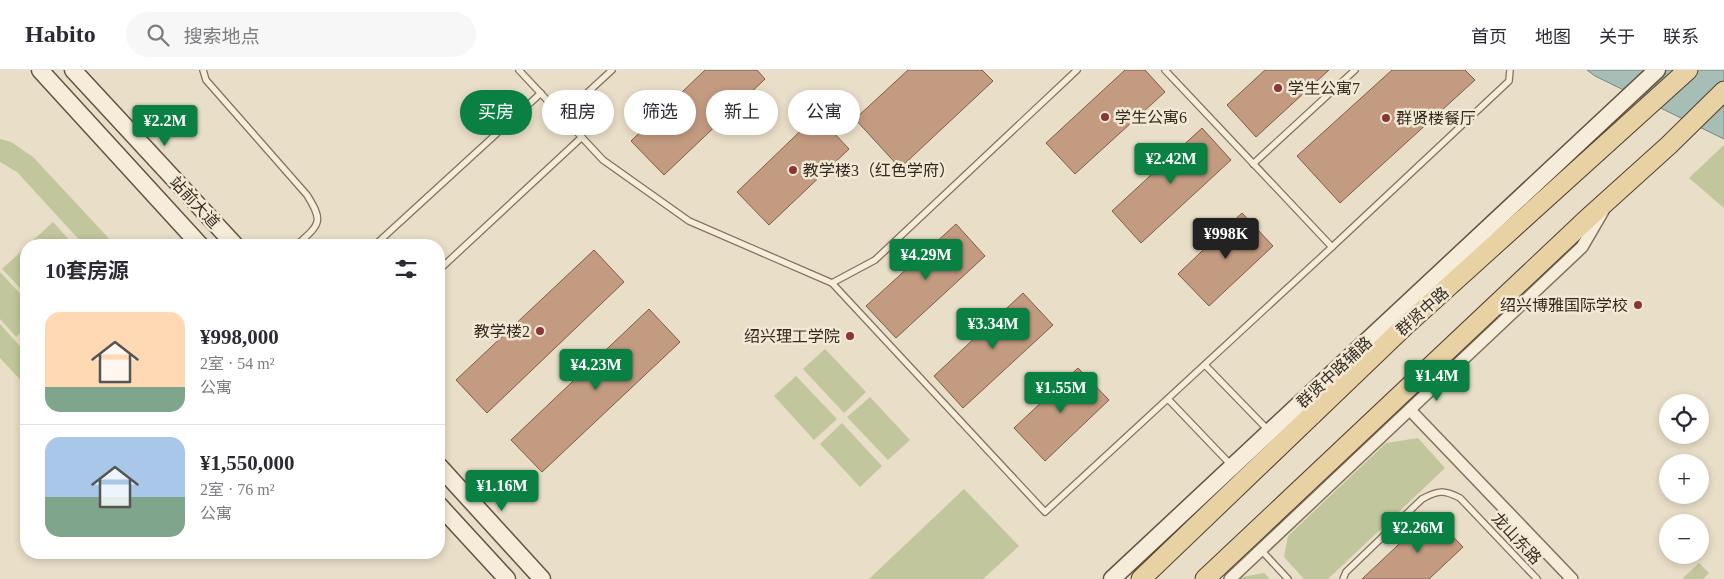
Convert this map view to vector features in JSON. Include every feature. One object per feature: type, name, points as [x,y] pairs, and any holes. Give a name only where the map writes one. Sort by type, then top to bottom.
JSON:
[{"type":"main road","name":"站前大道","points":[[40,70],[195,239]]},
{"type":"main road","name":"站前大道","points":[[73,70],[229,239]]},
{"type":"main road","name":"群贤中路辅路","points":[[1112,579],[1657,70]]},
{"type":"main road","name":"群贤中路","points":[[1141,579],[1406,325],[1688,70]]},
{"type":"main road","points":[[1205,579],[1724,91]]},
{"type":"main road","points":[[445,473],[542,579]]},
{"type":"main road","points":[[445,512],[507,579]]},
{"type":"street","points":[[1230,579],[1582,247],[1610,198]]},
{"type":"street","points":[[1410,410],[1572,579]]},
{"type":"lane","points":[[203,70],[206,80],[307,195],[317,210],[318,219],[314,230],[304,239]]},
{"type":"lane","points":[[382,239],[541,92],[519,70]]},
{"type":"lane","points":[[590,90],[612,70]]},
{"type":"lane","points":[[832,283],[875,260],[1077,70]]},
{"type":"lane","points":[[1165,70],[1332,247]]},
{"type":"lane","points":[[1253,164],[1355,70]]},
{"type":"lane","points":[[445,264],[582,137],[603,160],[689,221],[832,283],[1046,512],[1509,81],[1510,70]]},
{"type":"lane","points":[[1204,365],[1270,432]]},
{"type":"lane","points":[[1168,398],[1232,467]]},
{"type":"lane","name":"龙山东路","points":[[1343,579],[1346,572],[1422,499],[1435,492],[1448,492],[1460,498],[1537,579]]},
{"type":"lane","points":[[1261,550],[1288,579]]},
{"type":"green space","points":[[0,139],[11,142],[33,157],[109,239],[78,239],[17,172],[0,162]]},
{"type":"green space","points":[[1724,145],[1724,208],[1689,178]]},
{"type":"green space","points":[[53,222],[69,239],[34,239]]},
{"type":"green space","points":[[20,252],[20,288],[2,269]]},
{"type":"green space","points":[[0,272],[20,294],[20,333],[16,337],[0,319]]},
{"type":"green space","points":[[0,324],[20,346],[20,380],[0,358]]},
{"type":"green space","points":[[825,349],[866,392],[844,413],[803,369]]},
{"type":"green space","points":[[796,376],[837,419],[814,440],[774,396]]},
{"type":"green space","points":[[870,397],[910,440],[888,460],[847,417]]},
{"type":"green space","points":[[842,423],[882,466],[860,487],[820,444]]},
{"type":"green space","points":[[1418,438],[1445,468],[1328,579],[1304,579],[1284,557],[1288,536],[1386,443]]},
{"type":"green space","points":[[964,489],[1019,546],[983,579],[869,579]]},
{"type":"green space","points":[[1698,564],[1709,573],[1703,579],[1682,579]]},
{"type":"green space","points":[[1264,573],[1270,579],[1240,579],[1242,577]]},
{"type":"water","points":[[1587,70],[1724,70],[1724,139],[1595,76]]},
{"type":"building","points":[[705,70],[757,70],[765,79],[753,90],[706,90],[706,135],[664,175],[631,141],[637,135],[696,135],[696,90],[684,90]]},
{"type":"building","points":[[908,70],[982,70],[993,81],[900,168],[860,124],[860,114]]},
{"type":"building","name":"学生公寓6","points":[[1125,70],[1145,70],[1165,92],[1075,174],[1046,143]]},
{"type":"building","name":"学生公寓7","points":[[1265,70],[1329,70],[1256,137],[1227,105]]},
{"type":"building","name":"群贤楼餐厅","points":[[1392,70],[1465,70],[1475,80],[1340,203],[1297,156]]},
{"type":"building","points":[[1202,128],[1231,160],[1141,243],[1112,211]]},
{"type":"building","name":"教学楼3（红色学府）","points":[[796,135],[836,135],[849,149],[769,225],[737,192]]},
{"type":"building","points":[[1242,213],[1273,246],[1209,306],[1178,274]]},
{"type":"building","points":[[956,224],[985,256],[896,338],[866,306]]},
{"type":"building","name":"教学楼2","points":[[594,250],[624,282],[487,413],[456,380]]},
{"type":"building","points":[[1023,293],[1053,325],[963,408],[934,376]]},
{"type":"building","points":[[649,309],[680,342],[542,472],[511,440]]},
{"type":"building","points":[[1078,368],[1109,400],[1045,461],[1014,428]]},
{"type":"building","points":[[1431,514],[1463,547],[1429,579],[1362,579]]},
{"type":"place","name":"学生公寓7","points":[[1278,88]]},
{"type":"place","name":"学生公寓6","points":[[1105,117]]},
{"type":"place","name":"群贤楼餐厅","points":[[1386,118]]},
{"type":"place","name":"教学楼3（红色学府）","points":[[793,170]]},
{"type":"place","name":"绍兴博雅国际学校","points":[[1638,305]]},
{"type":"place","name":"教学楼2","points":[[540,331]]},
{"type":"place","name":"绍兴理工学院","points":[[850,336]]}]
